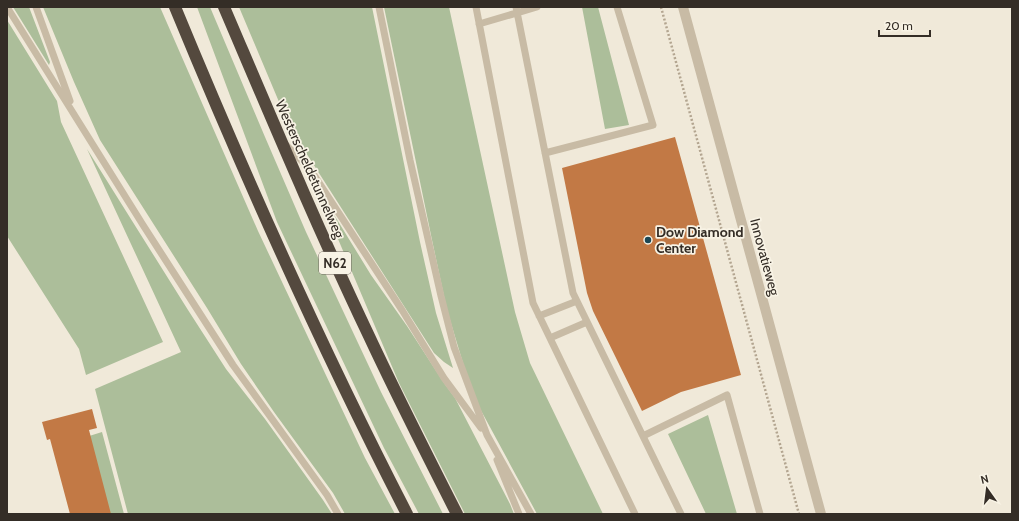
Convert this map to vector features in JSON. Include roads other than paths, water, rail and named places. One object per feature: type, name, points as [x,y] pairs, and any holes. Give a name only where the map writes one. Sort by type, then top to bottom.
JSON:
[{"type":"highway","points":[[175,7],[209,90],[268,224],[333,365],[407,514]]},
{"type":"highway","name":"Westerscheldetunnelweg","points":[[224,7],[280,138],[368,336],[458,514]]},
{"type":"street","name":"Innovatieweg","points":[[683,7],[821,514]]},
{"type":"lane","points":[[7,7],[143,225],[233,365],[327,495],[338,514]]},
{"type":"lane","points":[[36,7],[74,114]]},
{"type":"lane","points":[[379,7],[410,160],[454,347],[519,514]]},
{"type":"lane","points":[[476,7],[533,304],[635,514]]},
{"type":"lane","points":[[479,24],[516,10],[537,7]]},
{"type":"lane","points":[[545,153],[653,125],[617,7]]},
{"type":"lane","points":[[516,10],[573,293],[681,514]]},
{"type":"lane","points":[[280,138],[310,169],[402,310],[444,378],[487,435],[531,514]]},
{"type":"lane","points":[[539,316],[577,300]]},
{"type":"lane","points":[[550,338],[587,322]]},
{"type":"lane","points":[[643,436],[727,396],[760,514]]},
{"type":"place","name":"Dow Diamond Center","points":[[648,240]]}]
